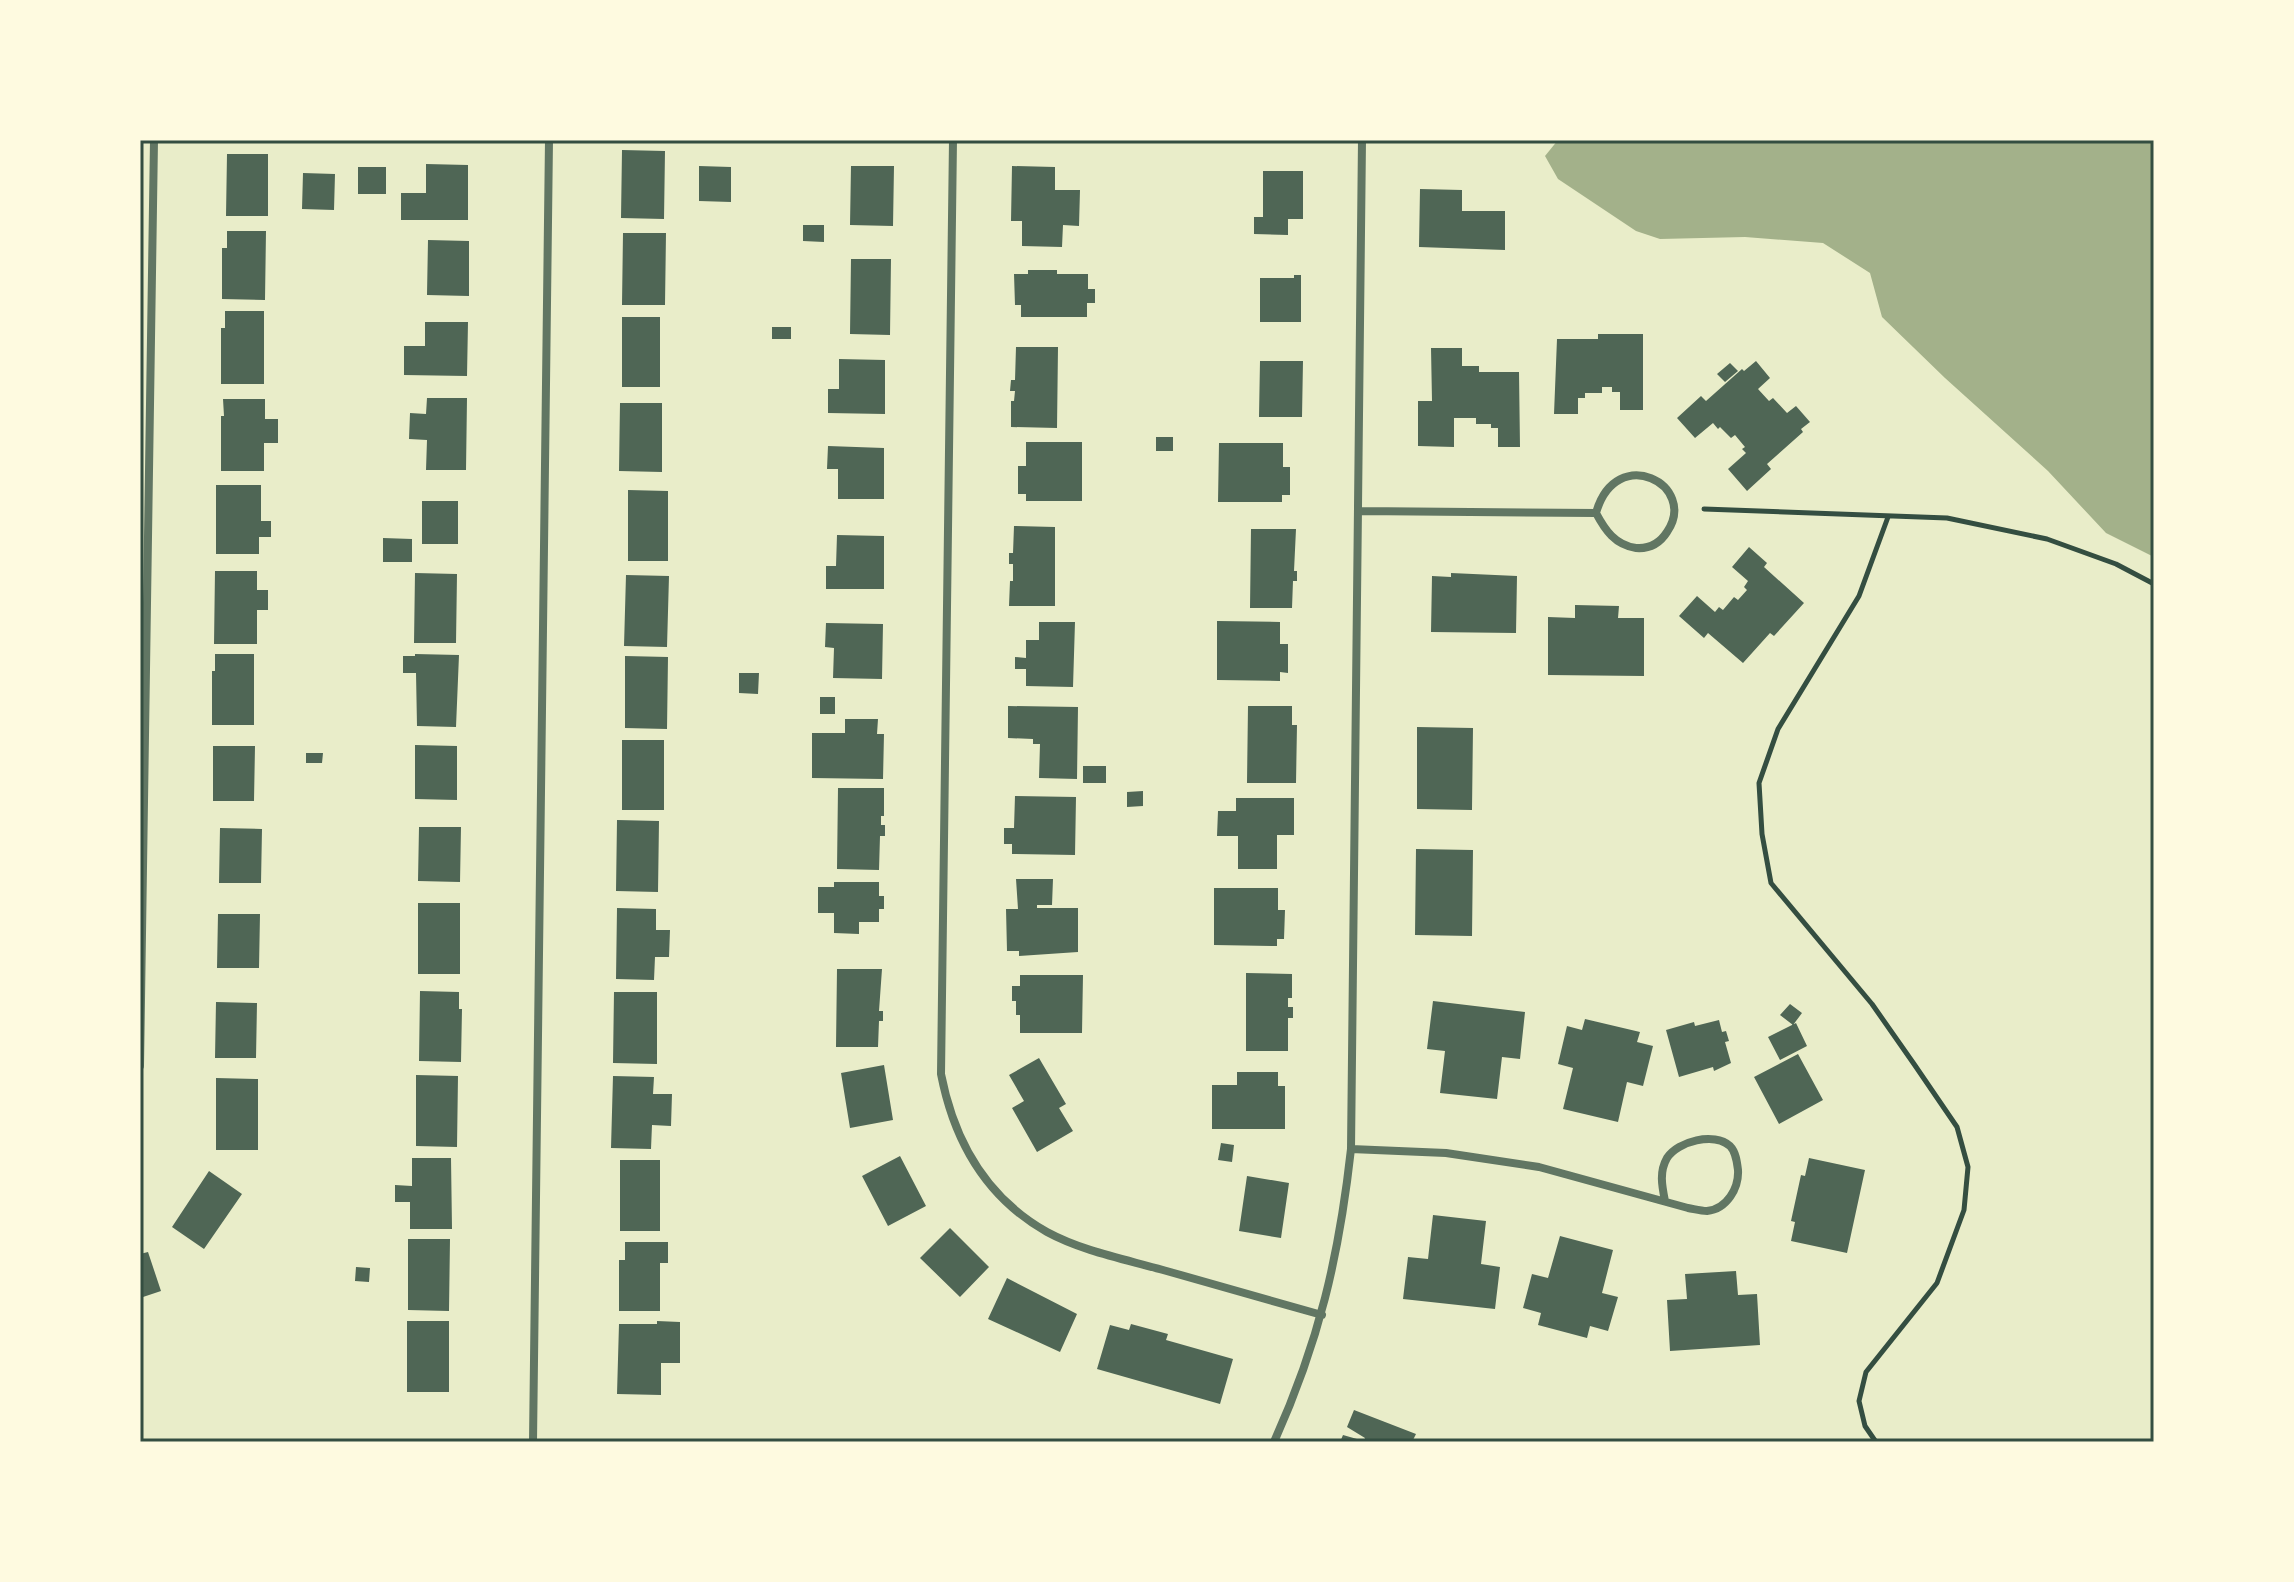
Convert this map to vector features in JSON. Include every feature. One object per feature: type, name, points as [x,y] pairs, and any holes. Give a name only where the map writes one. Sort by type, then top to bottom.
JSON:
[{"type":"street","points":[[140,1066],[154,140]]},
{"type":"street","points":[[533,1442],[549,140]]},
{"type":"street","points":[[953,140],[941,1074],[948,1110],[964,1148],[987,1182],[1013,1208],[1047,1232],[1085,1248],[1322,1315]]},
{"type":"street","points":[[1274,1442],[1297,1392],[1322,1315],[1343,1223],[1351,1149],[1362,140]]},
{"type":"street","points":[[1634,475],[1649,476],[1660,482],[1670,493],[1674,508],[1672,524],[1663,538],[1653,545],[1639,548],[1625,545],[1612,537],[1596,513],[1600,498],[1608,487],[1619,479],[1634,475]]},
{"type":"street","points":[[1359,511],[1596,513]]},
{"type":"street","points":[[1351,1149],[1446,1153],[1539,1167],[1665,1201],[1709,1211],[1725,1203],[1736,1189],[1736,1158],[1729,1146],[1715,1140],[1698,1140],[1684,1145],[1668,1157],[1661,1177],[1665,1201]]},
{"type":"path","points":[[1704,509],[1947,518],[2047,539],[2116,564],[2154,584]]},
{"type":"path","points":[[1876,1442],[1865,1426],[1859,1401],[1866,1372],[1937,1283],[1964,1210],[1968,1167],[1957,1127],[1914,1064],[1872,1004],[1771,883],[1762,834],[1759,783],[1778,729],[1859,596],[1888,517]]},
{"type":"shaded area","points":[[1558,140],[2154,140],[2154,557],[2106,533],[2048,471],[1882,317],[1870,273],[1823,243],[1745,237],[1660,239],[1636,231],[1558,179],[1545,156]]},
{"type":"building","points":[[622,150],[665,151],[664,219],[621,218]]},
{"type":"building","points":[[227,154],[268,154],[268,216],[226,216]]},
{"type":"building","points":[[426,164],[468,165],[468,220],[401,220],[401,193],[426,193]]},
{"type":"building","points":[[699,166],[731,167],[731,202],[699,201]]},
{"type":"building","points":[[851,166],[894,166],[893,226],[850,225]]},
{"type":"building","points":[[1012,166],[1055,167],[1055,190],[1080,190],[1079,226],[1063,225],[1062,247],[1022,246],[1022,221],[1011,221]]},
{"type":"building","points":[[358,167],[386,167],[386,194],[358,194]]},
{"type":"building","points":[[1263,171],[1303,171],[1303,219],[1288,219],[1288,235],[1254,234],[1254,217],[1263,217]]},
{"type":"building","points":[[303,173],[335,174],[334,210],[302,209]]},
{"type":"building","points":[[1420,189],[1462,190],[1462,211],[1505,211],[1505,250],[1419,247]]},
{"type":"building","points":[[803,225],[824,225],[824,242],[803,241]]},
{"type":"building","points":[[227,231],[266,231],[265,300],[222,299],[222,248],[227,248]]},
{"type":"building","points":[[623,233],[666,233],[665,305],[622,305]]},
{"type":"building","points":[[428,240],[469,241],[469,296],[427,295]]},
{"type":"building","points":[[851,259],[891,259],[890,335],[850,334]]},
{"type":"building","points":[[1028,270],[1088,274],[1088,289],[1095,289],[1095,303],[1087,303],[1087,317],[1021,317],[1021,305],[1015,305],[1014,274],[1028,274]]},
{"type":"building","points":[[1294,275],[1301,275],[1301,322],[1260,322],[1260,278],[1294,278]]},
{"type":"building","points":[[225,311],[264,311],[264,384],[221,384],[221,328],[225,328]]},
{"type":"building","points":[[622,317],[660,317],[660,387],[622,387]]},
{"type":"building","points":[[425,322],[468,322],[467,376],[404,375],[404,346],[425,346]]},
{"type":"building","points":[[772,327],[791,327],[791,339],[772,339]]},
{"type":"building","points":[[1598,334],[1643,334],[1643,410],[1620,410],[1620,392],[1612,392],[1612,387],[1602,387],[1602,393],[1585,393],[1585,398],[1578,398],[1578,414],[1554,414],[1557,339],[1598,339]]},
{"type":"building","points":[[1016,347],[1058,347],[1057,428],[1011,427],[1011,401],[1014,401],[1015,391],[1010,391],[1011,380],[1015,380]]},
{"type":"building","points":[[1431,348],[1462,348],[1462,366],[1479,366],[1479,372],[1519,372],[1520,447],[1498,447],[1498,428],[1491,428],[1491,424],[1476,424],[1476,418],[1454,418],[1454,447],[1418,446],[1418,401],[1432,401]]},
{"type":"building","points":[[839,359],[885,360],[885,414],[828,413],[828,389],[839,389]]},
{"type":"building","points":[[1260,361],[1303,361],[1302,417],[1259,417]]},
{"type":"building","points":[[1756,361],[1770,378],[1758,389],[1769,401],[1773,398],[1787,413],[1796,406],[1810,422],[1767,464],[1771,469],[1747,491],[1728,469],[1746,453],[1735,435],[1731,438],[1713,423],[1695,438],[1677,418],[1701,396],[1706,401],[1742,369],[1744,371]]},
{"type":"building","points":[[1730,363],[1738,371],[1725,382],[1717,374]]},
{"type":"building","points":[[427,398],[467,398],[466,470],[426,470],[427,440],[409,439],[410,413],[426,414]]},
{"type":"building","points":[[223,399],[265,399],[265,419],[278,419],[278,443],[264,443],[264,471],[221,471]]},
{"type":"building","points":[[620,403],[662,403],[662,472],[619,471]]},
{"type":"building","points":[[1156,437],[1173,437],[1173,451],[1156,451]]},
{"type":"building","points":[[1026,442],[1082,442],[1082,501],[1026,501],[1026,494],[1018,494],[1018,466],[1026,466]]},
{"type":"building","points":[[1219,443],[1283,443],[1283,467],[1290,467],[1290,495],[1282,495],[1282,502],[1218,502]]},
{"type":"building","points":[[828,446],[884,448],[884,499],[838,499],[838,469],[827,469]]},
{"type":"building","points":[[216,485],[261,485],[261,521],[271,521],[271,537],[259,537],[259,554],[216,554]]},
{"type":"building","points":[[628,490],[668,491],[668,561],[628,561]]},
{"type":"building","points":[[422,501],[458,501],[458,544],[422,544]]},
{"type":"building","points":[[1014,526],[1055,527],[1055,606],[1009,606],[1013,564],[1009,564],[1009,553],[1013,553]]},
{"type":"building","points":[[1251,529],[1296,529],[1294,571],[1297,571],[1297,581],[1293,581],[1292,608],[1250,608]]},
{"type":"building","points":[[837,535],[884,536],[884,589],[826,589],[826,566],[836,566]]},
{"type":"building","points":[[383,538],[412,539],[412,562],[383,562]]},
{"type":"building","points":[[1749,547],[1767,563],[1764,567],[1804,603],[1774,636],[1770,633],[1743,663],[1708,633],[1704,638],[1679,616],[1697,596],[1715,612],[1719,607],[1723,610],[1734,597],[1738,600],[1747,590],[1744,587],[1748,581],[1732,567]]},
{"type":"building","points":[[215,571],[257,571],[257,590],[268,590],[268,610],[257,610],[257,644],[214,644]]},
{"type":"building","points":[[415,573],[457,574],[456,643],[414,643]]},
{"type":"building","points":[[1451,573],[1517,576],[1516,633],[1431,632],[1432,576],[1451,577]]},
{"type":"building","points":[[626,575],[669,576],[667,647],[624,646]]},
{"type":"building","points":[[1575,605],[1619,606],[1618,618],[1644,618],[1644,676],[1548,675],[1548,617],[1575,618]]},
{"type":"building","points":[[1217,621],[1280,622],[1280,644],[1288,644],[1288,673],[1280,672],[1280,681],[1217,680]]},
{"type":"building","points":[[1039,622],[1075,622],[1073,687],[1026,686],[1026,669],[1015,669],[1015,657],[1026,658],[1026,640],[1039,640]]},
{"type":"building","points":[[826,623],[883,624],[882,679],[833,678],[834,648],[825,647]]},
{"type":"building","points":[[215,654],[254,654],[254,725],[212,725]]},
{"type":"building","points":[[459,655],[456,727],[417,726],[416,673],[403,673],[403,656]]},
{"type":"building","points":[[625,656],[668,657],[667,729],[625,728]]},
{"type":"building","points":[[739,673],[759,673],[758,694],[739,693]]},
{"type":"building","points":[[820,697],[835,697],[835,714],[820,714]]},
{"type":"building","points":[[1008,706],[1078,707],[1077,779],[1039,778],[1040,744],[1033,744],[1033,739],[1008,738]]},
{"type":"building","points":[[1248,706],[1292,706],[1292,725],[1297,725],[1296,783],[1247,783]]},
{"type":"building","points":[[845,719],[878,719],[877,734],[884,734],[883,779],[812,778],[812,733],[845,733]]},
{"type":"building","points":[[1417,727],[1473,728],[1472,810],[1417,809]]},
{"type":"building","points":[[622,740],[664,740],[664,810],[622,810]]},
{"type":"building","points":[[415,745],[457,746],[457,800],[415,799]]},
{"type":"building","points":[[213,746],[255,746],[254,801],[213,801]]},
{"type":"building","points":[[306,753],[323,753],[322,763],[306,763]]},
{"type":"building","points":[[1083,766],[1106,766],[1106,783],[1083,783]]},
{"type":"building","points":[[838,788],[884,788],[881,825],[885,825],[885,836],[880,836],[879,870],[837,869]]},
{"type":"building","points":[[1143,791],[1143,806],[1127,807],[1127,792]]},
{"type":"building","points":[[1015,796],[1076,797],[1075,855],[1012,854],[1012,844],[1004,844],[1004,828],[1014,828]]},
{"type":"building","points":[[1236,798],[1294,798],[1294,835],[1277,835],[1277,869],[1238,869],[1238,836],[1217,836],[1218,811],[1236,811]]},
{"type":"building","points":[[617,820],[659,821],[658,892],[616,891]]},
{"type":"building","points":[[419,827],[461,827],[460,882],[418,881]]},
{"type":"building","points":[[220,828],[262,829],[261,883],[219,883]]},
{"type":"building","points":[[1416,849],[1473,850],[1472,936],[1415,935]]},
{"type":"building","points":[[1016,879],[1053,879],[1052,905],[1037,905],[1037,908],[1078,908],[1078,952],[1019,956],[1019,951],[1007,951],[1006,909],[1018,909]]},
{"type":"building","points":[[834,882],[879,882],[879,896],[884,896],[884,909],[879,909],[879,922],[859,922],[859,934],[834,933],[834,913],[818,913],[818,887],[834,887]]},
{"type":"building","points":[[1214,888],[1278,888],[1278,910],[1285,910],[1284,939],[1277,939],[1277,946],[1214,945]]},
{"type":"building","points":[[418,903],[460,903],[460,974],[418,974]]},
{"type":"building","points":[[617,908],[656,909],[656,930],[670,930],[669,957],[655,957],[654,980],[616,979]]},
{"type":"building","points":[[218,914],[260,914],[259,968],[217,968]]},
{"type":"building","points":[[837,969],[882,969],[879,1011],[883,1011],[883,1021],[879,1021],[878,1047],[836,1047]]},
{"type":"building","points":[[1246,973],[1292,974],[1292,998],[1288,998],[1288,1007],[1293,1007],[1293,1018],[1288,1018],[1288,1051],[1246,1051]]},
{"type":"building","points":[[1020,975],[1083,975],[1082,1033],[1020,1033],[1020,1015],[1016,1015],[1016,1001],[1012,1001],[1012,986],[1020,986]]},
{"type":"building","points":[[420,991],[459,992],[459,1009],[462,1009],[461,1062],[419,1061]]},
{"type":"building","points":[[614,992],[657,992],[657,1064],[613,1063]]},
{"type":"building","points":[[1433,1001],[1525,1012],[1520,1059],[1502,1057],[1497,1099],[1440,1093],[1445,1051],[1427,1049]]},
{"type":"building","points":[[216,1002],[257,1003],[256,1058],[215,1058]]},
{"type":"building","points":[[1790,1004],[1802,1013],[1793,1025],[1780,1015]]},
{"type":"building","points":[[1585,1019],[1640,1032],[1637,1042],[1653,1046],[1643,1086],[1627,1082],[1618,1122],[1563,1109],[1573,1068],[1558,1064],[1567,1026],[1582,1030]]},
{"type":"building","points":[[1719,1020],[1722,1032],[1726,1031],[1729,1041],[1725,1042],[1731,1063],[1714,1071],[1713,1067],[1679,1077],[1666,1030],[1694,1022],[1695,1026]]},
{"type":"building","points":[[1796,1023],[1807,1046],[1780,1060],[1768,1037]]},
{"type":"building","points":[[1798,1054],[1823,1100],[1779,1124],[1754,1077]]},
{"type":"building","points":[[1039,1058],[1066,1104],[1059,1108],[1073,1131],[1037,1152],[1012,1108],[1024,1101],[1009,1075]]},
{"type":"building","points":[[884,1065],[893,1120],[850,1128],[841,1073]]},
{"type":"building","points":[[1237,1072],[1278,1072],[1278,1086],[1285,1086],[1285,1129],[1212,1129],[1212,1085],[1237,1085]]},
{"type":"building","points":[[416,1075],[458,1076],[457,1147],[416,1146]]},
{"type":"building","points":[[613,1076],[654,1077],[653,1094],[672,1094],[671,1126],[652,1125],[651,1149],[611,1148]]},
{"type":"building","points":[[216,1078],[258,1079],[258,1150],[216,1150]]},
{"type":"building","points":[[1221,1143],[1234,1145],[1232,1162],[1218,1160]]},
{"type":"building","points":[[900,1156],[926,1206],[888,1226],[862,1176]]},
{"type":"building","points":[[412,1158],[451,1158],[452,1229],[410,1229],[410,1202],[395,1202],[395,1185],[412,1186]]},
{"type":"building","points":[[1809,1158],[1865,1170],[1847,1253],[1791,1241],[1795,1222],[1791,1221],[1801,1175],[1805,1176]]},
{"type":"building","points":[[620,1160],[660,1160],[660,1231],[620,1231]]},
{"type":"building","points":[[209,1171],[242,1194],[204,1249],[172,1227]]},
{"type":"building","points":[[1247,1176],[1289,1183],[1281,1238],[1239,1231]]},
{"type":"building","points":[[1433,1215],[1486,1221],[1481,1264],[1500,1267],[1495,1309],[1403,1299],[1408,1257],[1428,1259]]},
{"type":"building","points":[[950,1228],[989,1267],[960,1297],[920,1258]]},
{"type":"building","points":[[1560,1236],[1613,1250],[1602,1293],[1618,1297],[1608,1331],[1590,1326],[1587,1338],[1538,1325],[1541,1313],[1523,1308],[1532,1274],[1548,1278]]},
{"type":"building","points":[[408,1239],[450,1239],[449,1311],[408,1310]]},
{"type":"building","points":[[625,1242],[668,1242],[668,1263],[660,1263],[660,1311],[619,1311],[619,1260],[625,1260]]},
{"type":"building","points":[[148,1252],[161,1291],[140,1298],[140,1254]]},
{"type":"building","points":[[356,1267],[370,1268],[369,1282],[355,1281]]},
{"type":"building","points":[[1736,1271],[1738,1295],[1757,1294],[1760,1345],[1670,1351],[1667,1300],[1687,1299],[1685,1274]]},
{"type":"building","points":[[1007,1278],[1077,1314],[1060,1352],[988,1319]]},
{"type":"building","points":[[407,1321],[449,1321],[449,1392],[407,1392]]},
{"type":"building","points":[[657,1321],[680,1322],[680,1363],[661,1363],[661,1395],[617,1394],[619,1324],[657,1324]]},
{"type":"building","points":[[1131,1324],[1168,1334],[1166,1340],[1233,1359],[1220,1404],[1097,1369],[1110,1325],[1129,1330]]},
{"type":"building","points":[[1354,1410],[1416,1434],[1412,1442],[1340,1442],[1343,1435],[1364,1441],[1365,1438],[1347,1427]]}]
